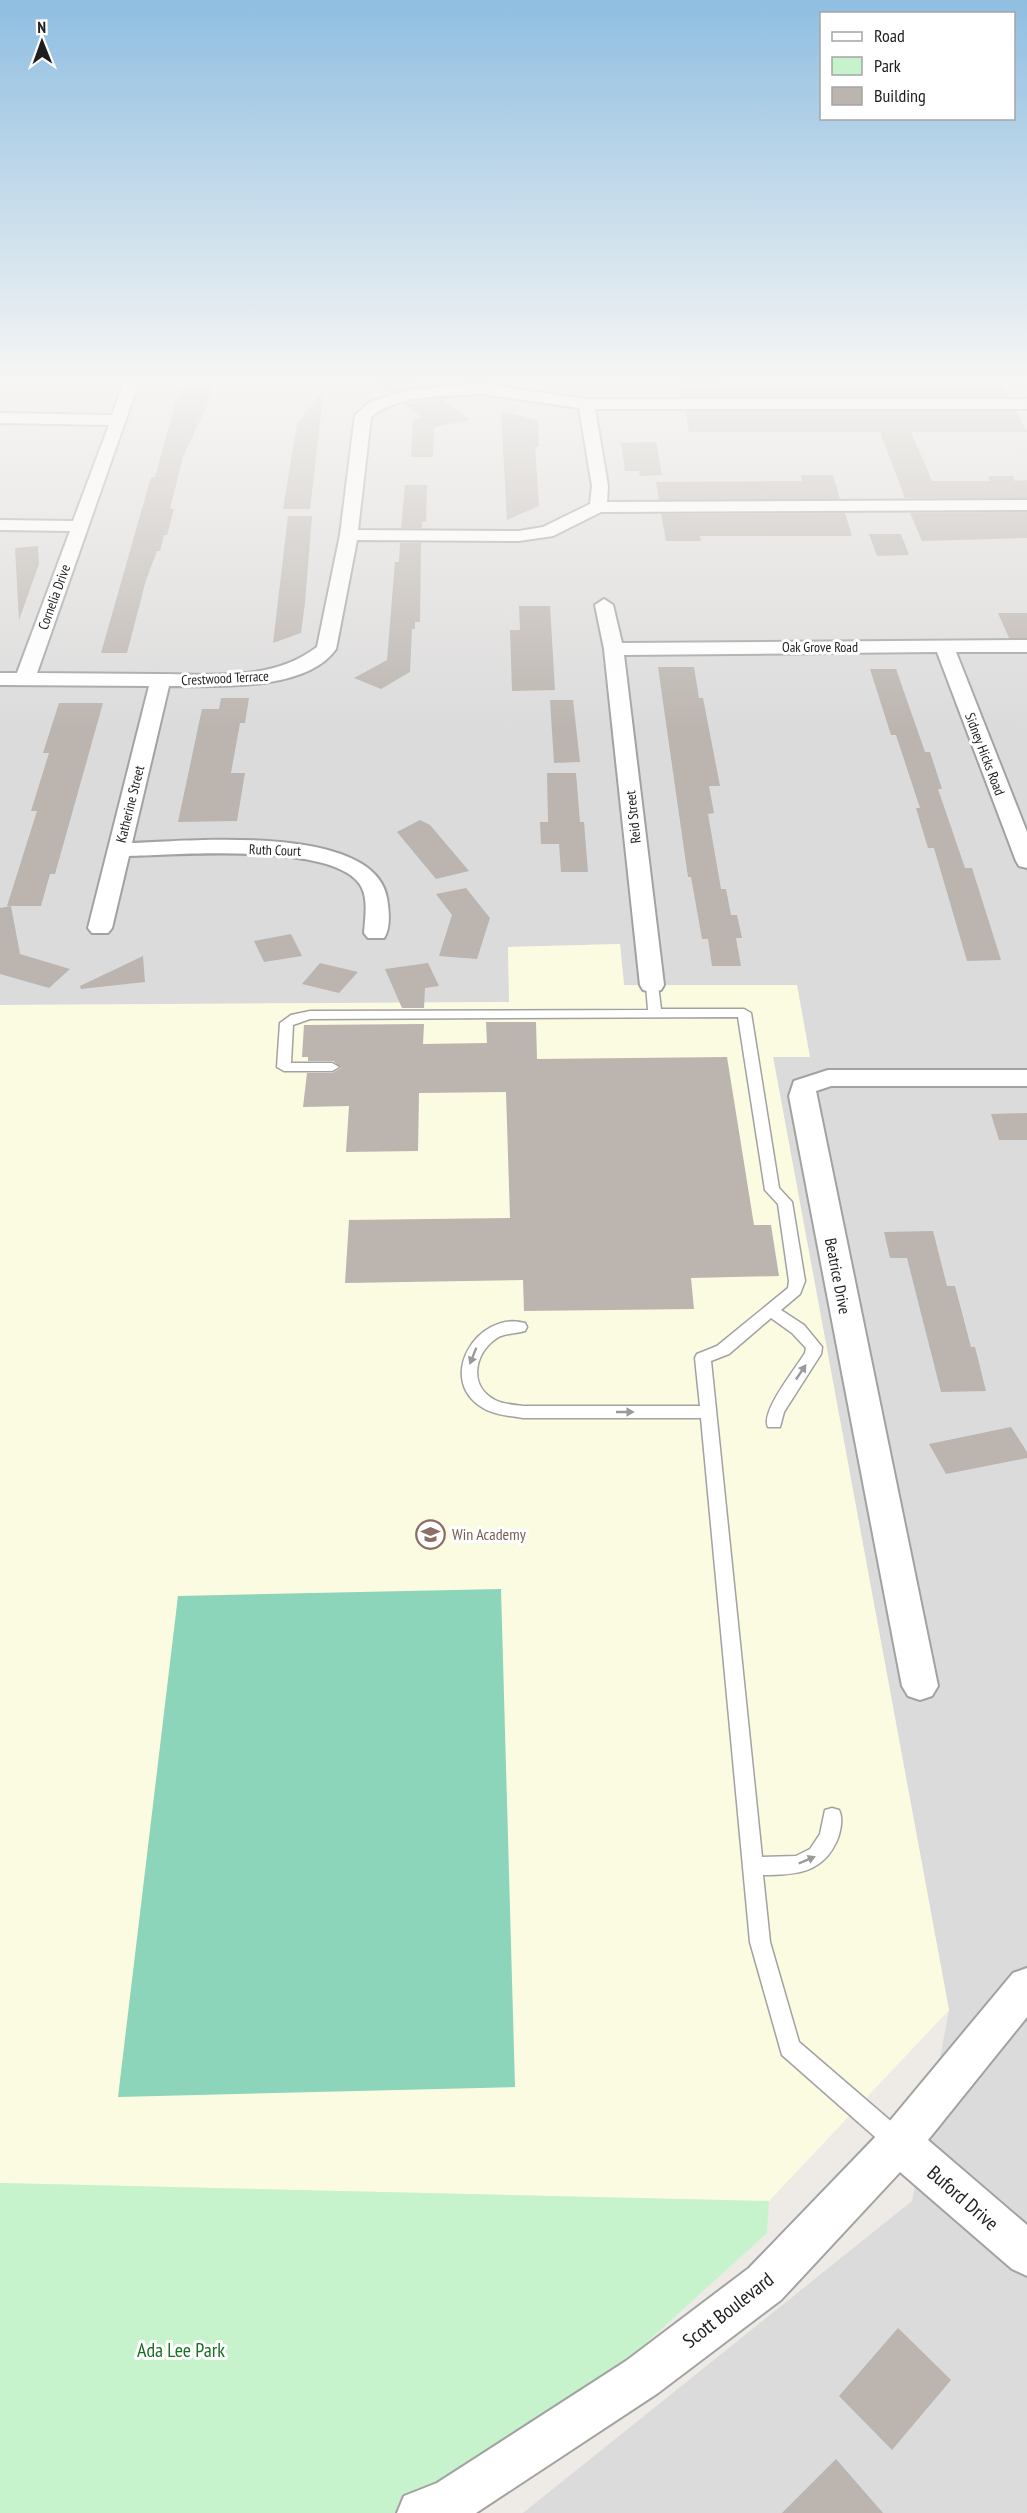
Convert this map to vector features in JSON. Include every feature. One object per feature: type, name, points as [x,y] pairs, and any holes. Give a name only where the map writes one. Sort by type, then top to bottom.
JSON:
[{"type":"street","name":"Cornelia Drive","points":[[25,679],[90,496]]},
{"type":"street","name":"Crestwood Terrace","points":[[0,679],[243,680],[277,675],[312,661],[326,649],[349,535],[354,496]]},
{"type":"street","points":[[598,507],[599,496]]},
{"type":"street","points":[[349,535],[519,536],[547,532],[598,507],[1027,505]]},
{"type":"street","points":[[0,525],[80,526]]},
{"type":"street","name":"Reid Street","points":[[604,605],[614,649],[652,985]]},
{"type":"street","name":"Sidney Hicks Road","points":[[944,646],[1027,861]]},
{"type":"street","name":"Oak Grove Road","points":[[614,649],[1027,646]]},
{"type":"street","name":"Katherine Street","points":[[100,928],[160,681]]},
{"type":"street","name":"Ruth Court","points":[[118,850],[272,848],[303,850],[328,855],[352,866],[371,881],[377,907],[376,933]]},
{"type":"street","name":"Beatrice Drive","points":[[920,1686],[802,1096],[803,1087],[828,1078],[1027,1078]]},
{"type":"street","name":"Scott Boulevard","points":[[421,2513],[453,2500],[642,2377],[765,2284],[898,2143],[1027,1986]]},
{"type":"street","name":"Buford Drive","points":[[898,2143],[1027,2254]]},
{"type":"lane","points":[[652,985],[655,1013]]},
{"type":"lane","points":[[332,1067],[284,1067],[287,1023],[296,1018],[310,1016],[744,1013],[772,1190],[785,1202],[797,1281],[795,1290],[723,1350],[703,1358],[706,1412],[760,1942],[790,2048],[898,2143]]},
{"type":"lane","points":[[770,1310],[798,1329],[814,1347],[813,1354],[776,1411],[774,1423]]},
{"type":"lane","points":[[519,1327],[490,1335],[476,1347],[469,1360],[468,1374],[472,1389],[483,1401],[500,1409],[523,1412],[706,1412]]},
{"type":"lane","points":[[752,1866],[791,1866],[809,1862],[824,1851],[831,1835],[832,1816]]},
{"type":"shaded area","points":[[0,496],[1027,496],[1027,2513],[523,2513],[912,2201],[949,2011],[773,1057],[809,1057],[624,985],[620,944],[508,947],[510,1002],[0,1005]]},
{"type":"shaded area","name":"Win Academy","points":[[620,944],[624,985],[797,985],[810,1057],[773,1057],[949,2010],[769,2201],[0,2183],[0,1005],[509,1002],[508,947]]},
{"type":"green space","points":[[501,1589],[515,2087],[118,2097],[178,1596]]},
{"type":"green space","name":"Ada Lee Park","points":[[0,2183],[769,2201],[767,2233],[614,2372],[452,2491],[395,2513],[0,2513]]},
{"type":"building","points":[[146,496],[173,496],[170,509],[174,509],[167,535],[164,535],[160,551],[157,551],[146,580],[127,653],[101,653]]},
{"type":"building","points":[[285,496],[311,496],[310,509],[283,509]]},
{"type":"building","points":[[404,496],[427,496],[426,522],[422,522],[422,528],[401,528]]},
{"type":"building","points":[[506,496],[538,496],[539,506],[507,520]]},
{"type":"building","points":[[658,496],[839,496],[840,499],[659,500]]},
{"type":"building","points":[[904,496],[1027,496],[1027,498]]},
{"type":"building","points":[[1027,512],[1027,538],[922,541],[910,513]]},
{"type":"building","points":[[845,513],[852,536],[700,536],[701,541],[666,541],[661,514]]},
{"type":"building","points":[[288,516],[312,516],[305,603],[301,633],[273,643]]},
{"type":"building","points":[[869,534],[901,534],[909,555],[877,556]]},
{"type":"building","points":[[400,543],[421,543],[420,622],[415,622],[415,629],[412,629],[410,672],[381,689],[354,678],[387,660],[395,562],[399,562]]},
{"type":"building","points":[[38,546],[39,564],[19,620],[15,548]]},
{"type":"building","points":[[519,606],[550,606],[555,690],[512,691],[510,630],[520,630]]},
{"type":"building","points":[[998,613],[1027,613],[1027,638],[1009,638]]},
{"type":"building","points":[[658,667],[694,667],[699,698],[703,698],[720,786],[709,786],[714,813],[708,814],[721,889],[726,889],[731,915],[737,915],[742,938],[736,938],[741,966],[712,966],[708,939],[702,939],[691,877],[688,877]]},
{"type":"building","points":[[870,669],[896,669],[925,752],[930,752],[942,789],[938,789],[965,868],[972,868],[1001,960],[967,961],[934,848],[928,848],[916,808],[920,808],[896,735],[891,735]]},
{"type":"building","points":[[221,698],[249,698],[245,723],[240,723],[231,773],[245,773],[237,821],[178,822],[202,709],[219,709]]},
{"type":"building","points":[[550,700],[573,700],[580,762],[554,763]]},
{"type":"building","points":[[59,703],[103,703],[55,874],[50,874],[41,906],[7,906],[37,811],[31,811],[49,753],[43,753]]},
{"type":"building","points":[[547,773],[576,773],[580,822],[584,822],[588,872],[561,872],[559,844],[541,844],[540,822],[548,822]]},
{"type":"building","points":[[420,820],[430,825],[469,871],[436,879],[397,832]]},
{"type":"building","points":[[466,888],[490,918],[477,959],[439,956],[452,915],[436,894]]},
{"type":"building","points":[[11,906],[20,954],[70,969],[49,988],[0,974],[0,908]]},
{"type":"building","points":[[291,934],[302,956],[264,962],[254,941]]},
{"type":"building","points":[[143,956],[145,982],[81,989],[80,986]]},
{"type":"building","points":[[320,963],[358,972],[339,993],[302,984]]},
{"type":"building","points":[[428,963],[439,986],[425,988],[424,1008],[402,1008],[385,969]]},
{"type":"building","points":[[486,1022],[536,1022],[537,1059],[727,1057],[754,1225],[771,1225],[779,1276],[691,1278],[694,1309],[524,1311],[523,1280],[345,1283],[349,1220],[510,1218],[506,1092],[419,1093],[418,1151],[346,1152],[349,1106],[303,1107],[307,1073],[332,1073],[341,1068],[333,1061],[308,1061],[308,1057],[302,1057],[304,1025],[424,1024],[423,1044],[487,1043]]},
{"type":"building","points":[[1027,1113],[1027,1140],[999,1140],[991,1114]]},
{"type":"building","points":[[933,1231],[947,1286],[955,1286],[971,1347],[975,1347],[986,1391],[941,1392],[907,1258],[890,1258],[884,1232]]},
{"type":"building","points":[[1011,1427],[1027,1452],[1027,1458],[946,1474],[929,1444]]},
{"type":"building","points":[[898,2328],[951,2380],[892,2450],[839,2396]]},
{"type":"building","points":[[836,2459],[883,2513],[782,2513]]},
{"type":"place","name":"Win Academy","points":[[431,1534]]}]
